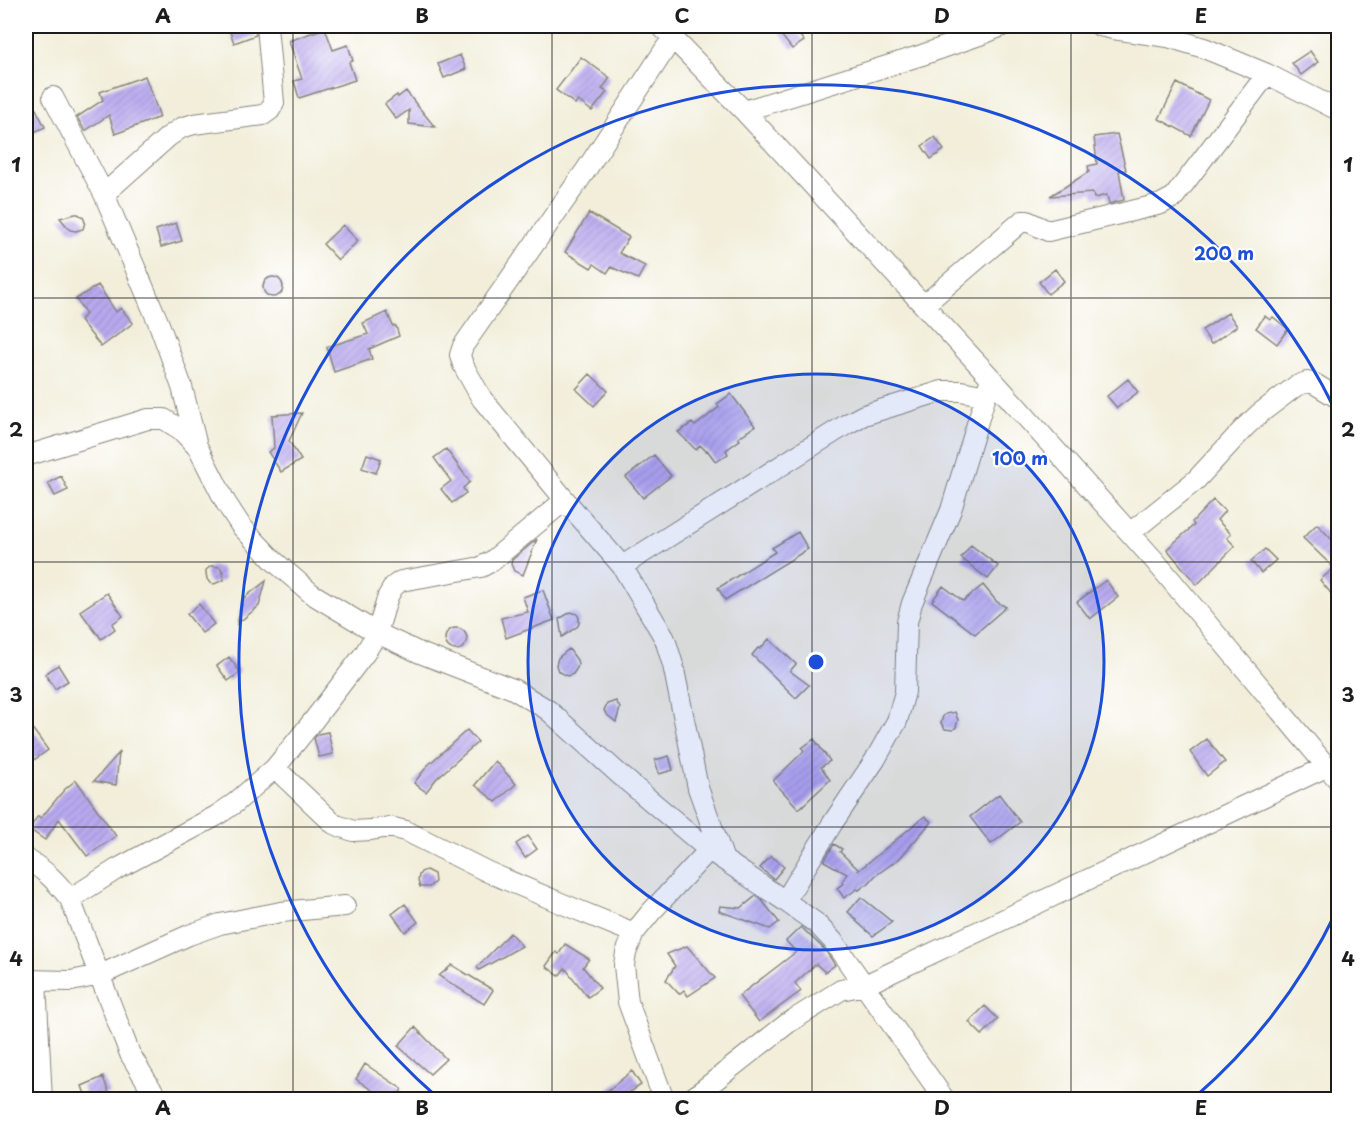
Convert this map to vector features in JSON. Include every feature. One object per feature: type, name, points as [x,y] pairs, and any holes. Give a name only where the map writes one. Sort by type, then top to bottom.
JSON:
[{"type":"street","points":[[104,194],[181,128],[194,124],[263,115],[270,110],[274,103],[267,26]]},
{"type":"street","points":[[744,111],[922,55],[1002,26]]},
{"type":"street","points":[[1100,26],[1168,37],[1204,48],[1267,74],[1338,110]]},
{"type":"street","points":[[690,1100],[789,1023],[841,990],[865,985],[1332,773],[1130,533],[988,387],[924,305],[667,31],[586,170],[463,346],[460,355],[482,399],[622,566],[665,639],[673,665],[716,855]]},
{"type":"street","points":[[924,305],[1022,221],[1048,231],[1167,201],[1174,196],[1267,74]]},
{"type":"street","points":[[53,97],[104,194],[159,324],[182,387],[198,448],[226,503],[241,526],[274,561],[312,594],[377,633],[420,653],[513,689],[548,710],[619,774],[716,855],[816,923],[828,935],[865,985],[945,1100]]},
{"type":"street","points":[[1130,533],[1196,480],[1245,427],[1296,386],[1306,382],[1315,384],[1338,398]]},
{"type":"street","points":[[622,566],[838,429],[864,415],[942,391],[988,387]]},
{"type":"street","points":[[785,901],[897,722],[905,692],[907,622],[912,603],[951,510],[988,387]]},
{"type":"street","points":[[26,456],[148,419],[164,419],[181,430],[198,448]]},
{"type":"street","points":[[70,899],[117,869],[216,816],[235,803],[275,768],[365,653],[377,633],[388,596],[394,586],[401,581],[481,567],[492,561],[565,500]]},
{"type":"street","points":[[275,768],[334,824],[353,831],[389,827],[406,831],[488,872],[634,933]]},
{"type":"street","points":[[664,1100],[628,1002],[624,965],[626,953],[634,933],[651,912],[716,855]]},
{"type":"street","points":[[26,859],[56,880],[70,899],[130,1053],[159,1100]]},
{"type":"street","points":[[42,1100],[31,981],[71,981],[100,975],[189,935],[220,924],[281,912],[345,906]]},
{"type":"building","points":[[228,26],[255,26],[256,35],[234,43]]},
{"type":"building","points":[[774,26],[792,26],[804,41],[792,49]]},
{"type":"building","points":[[325,28],[333,50],[348,45],[353,61],[349,62],[355,80],[299,98],[294,81],[302,79],[289,41]]},
{"type":"building","points":[[1310,51],[1318,62],[1301,75],[1292,63]]},
{"type":"building","points":[[460,55],[466,69],[444,78],[438,64]]},
{"type":"building","points":[[581,57],[610,78],[602,89],[607,92],[592,111],[578,101],[575,104],[556,90]]},
{"type":"building","points":[[145,76],[160,117],[115,134],[109,115],[85,131],[77,117],[103,100],[100,92]]},
{"type":"building","points":[[1177,83],[1209,100],[1191,136],[1159,119]]},
{"type":"building","points":[[406,91],[435,127],[409,124],[409,110],[396,119],[385,104]]},
{"type":"building","points":[[36,109],[45,127],[26,136],[26,114]]},
{"type":"building","points":[[1117,134],[1126,170],[1119,171],[1124,200],[1109,204],[1107,195],[1094,198],[1093,193],[1050,196],[1089,172],[1088,166],[1097,164],[1094,137]]},
{"type":"building","points":[[935,137],[944,150],[931,159],[922,146]]},
{"type":"building","points":[[589,213],[629,237],[619,253],[645,266],[638,279],[611,267],[607,273],[594,264],[591,268],[565,252]]},
{"type":"building","points":[[75,214],[83,217],[85,222],[83,229],[76,231],[70,230],[60,218]]},
{"type":"building","points":[[176,223],[182,241],[161,247],[156,230]]},
{"type":"building","points":[[343,225],[358,241],[338,260],[323,244]]},
{"type":"building","points":[[1055,269],[1064,281],[1048,294],[1039,282]]},
{"type":"building","points":[[273,277],[280,280],[283,287],[280,294],[273,297],[266,294],[263,287],[266,280]]},
{"type":"building","points":[[98,285],[116,312],[121,308],[133,323],[101,347],[80,320],[86,314],[76,299]]},
{"type":"building","points":[[387,312],[399,336],[369,349],[372,359],[334,372],[327,347],[368,334],[363,323]]},
{"type":"building","points":[[1228,313],[1237,326],[1211,344],[1202,330]]},
{"type":"building","points":[[1265,316],[1270,320],[1273,317],[1288,329],[1277,344],[1256,328]]},
{"type":"building","points":[[590,374],[608,391],[594,406],[576,389]]},
{"type":"building","points":[[1128,379],[1138,392],[1117,408],[1107,396]]},
{"type":"building","points":[[731,394],[755,426],[738,438],[740,440],[726,450],[728,454],[716,462],[707,450],[700,445],[696,450],[678,432],[692,423],[695,426],[719,407],[717,404]]},
{"type":"building","points":[[302,413],[289,441],[301,460],[281,472],[268,452],[274,448],[272,415]]},
{"type":"building","points":[[446,449],[470,482],[463,488],[466,493],[452,503],[441,489],[451,481],[434,458]]},
{"type":"building","points":[[367,454],[381,459],[376,473],[362,468]]},
{"type":"building","points":[[654,455],[671,476],[643,498],[626,477]]},
{"type":"building","points":[[61,476],[68,490],[55,496],[48,483]]},
{"type":"building","points":[[1213,500],[1225,511],[1217,520],[1231,534],[1227,538],[1235,546],[1197,585],[1167,549],[1194,525],[1192,522]]},
{"type":"building","points":[[1317,524],[1338,546],[1338,602],[1320,580],[1334,568],[1303,538]]},
{"type":"building","points":[[798,532],[808,549],[725,600],[718,588],[775,552],[772,548]]},
{"type":"building","points":[[537,539],[523,575],[514,571],[512,560]]},
{"type":"building","points":[[971,545],[998,566],[988,579],[961,558]]},
{"type":"building","points":[[1265,549],[1276,560],[1261,573],[1251,561]]},
{"type":"building","points":[[211,566],[220,567],[224,580],[214,584],[210,583],[206,570]]},
{"type":"building","points":[[1106,580],[1118,597],[1090,619],[1077,602]]},
{"type":"building","points":[[266,581],[259,606],[237,624],[244,598]]},
{"type":"building","points":[[983,585],[997,602],[1006,607],[975,634],[932,601],[943,586],[963,601]]},
{"type":"building","points":[[543,590],[554,620],[506,638],[501,618],[528,612],[523,597]]},
{"type":"building","points":[[107,593],[123,616],[112,624],[115,629],[101,639],[80,611]]},
{"type":"building","points":[[199,604],[214,624],[202,633],[187,614]]},
{"type":"building","points":[[571,612],[577,614],[579,618],[578,626],[562,637],[559,619]]},
{"type":"building","points":[[456,628],[466,635],[467,639],[460,649],[456,650],[446,643],[445,639],[452,629]]},
{"type":"building","points":[[769,639],[796,664],[790,671],[809,685],[796,698],[752,655]]},
{"type":"building","points":[[569,649],[578,664],[573,674],[567,676],[558,671],[556,665],[558,658]]},
{"type":"building","points":[[229,657],[240,672],[228,681],[217,666]]},
{"type":"building","points":[[58,665],[68,681],[55,689],[45,674]]},
{"type":"building","points":[[616,701],[620,708],[616,722],[604,710],[607,704]]},
{"type":"building","points":[[955,712],[958,720],[956,727],[953,730],[945,729],[941,723],[943,716]]},
{"type":"building","points":[[26,720],[48,750],[34,760],[26,748]]},
{"type":"building","points":[[467,730],[478,742],[437,778],[426,792],[414,783],[428,765]]},
{"type":"building","points":[[328,732],[333,754],[319,757],[314,738],[318,734]]},
{"type":"building","points":[[814,739],[830,761],[821,767],[830,780],[799,809],[773,781],[804,751],[802,748]]},
{"type":"building","points":[[1207,739],[1225,762],[1207,776],[1190,752]]},
{"type":"building","points":[[119,753],[116,785],[94,781]]},
{"type":"building","points":[[669,756],[673,770],[659,774],[655,760]]},
{"type":"building","points":[[495,761],[516,784],[496,802],[475,785]]},
{"type":"building","points":[[76,780],[116,836],[87,856],[59,819],[45,840],[29,829],[38,816],[41,818],[64,790]]},
{"type":"building","points":[[999,794],[1020,822],[991,844],[970,817]]},
{"type":"building","points":[[925,816],[931,822],[900,858],[875,876],[867,885],[844,898],[837,888],[844,883],[842,882],[847,874],[824,861],[834,844],[842,849],[840,852],[859,870]]},
{"type":"building","points":[[528,836],[537,849],[525,858],[516,844]]},
{"type":"building","points":[[771,856],[784,867],[774,879],[760,868]]},
{"type":"building","points":[[426,870],[434,874],[435,882],[429,887],[420,887],[419,875]]},
{"type":"building","points":[[756,896],[779,922],[770,929],[719,911],[720,906],[741,908]]},
{"type":"building","points":[[861,897],[892,922],[873,936],[848,912]]},
{"type":"building","points":[[405,904],[418,922],[405,932],[392,914]]},
{"type":"building","points":[[801,927],[825,950],[835,965],[825,972],[816,964],[795,983],[801,991],[759,1022],[739,996],[796,952],[786,941]]},
{"type":"building","points":[[510,933],[522,946],[479,970],[477,967]]},
{"type":"building","points":[[565,944],[589,959],[583,967],[600,988],[588,997],[565,968],[559,976],[546,966],[556,952],[559,954]]},
{"type":"building","points":[[687,946],[715,978],[688,996],[684,990],[679,994],[666,980],[675,966],[667,954]]},
{"type":"building","points":[[452,965],[493,990],[484,1004],[439,976]]},
{"type":"building","points":[[985,1006],[998,1019],[982,1035],[969,1022]]},
{"type":"building","points":[[415,1027],[446,1059],[430,1074],[398,1046]]},
{"type":"building","points":[[365,1064],[402,1089],[396,1100],[386,1100],[356,1079]]},
{"type":"building","points":[[632,1071],[641,1085],[618,1100],[596,1100]]},
{"type":"building","points":[[103,1077],[109,1093],[93,1100],[87,1100],[82,1086]]}]
